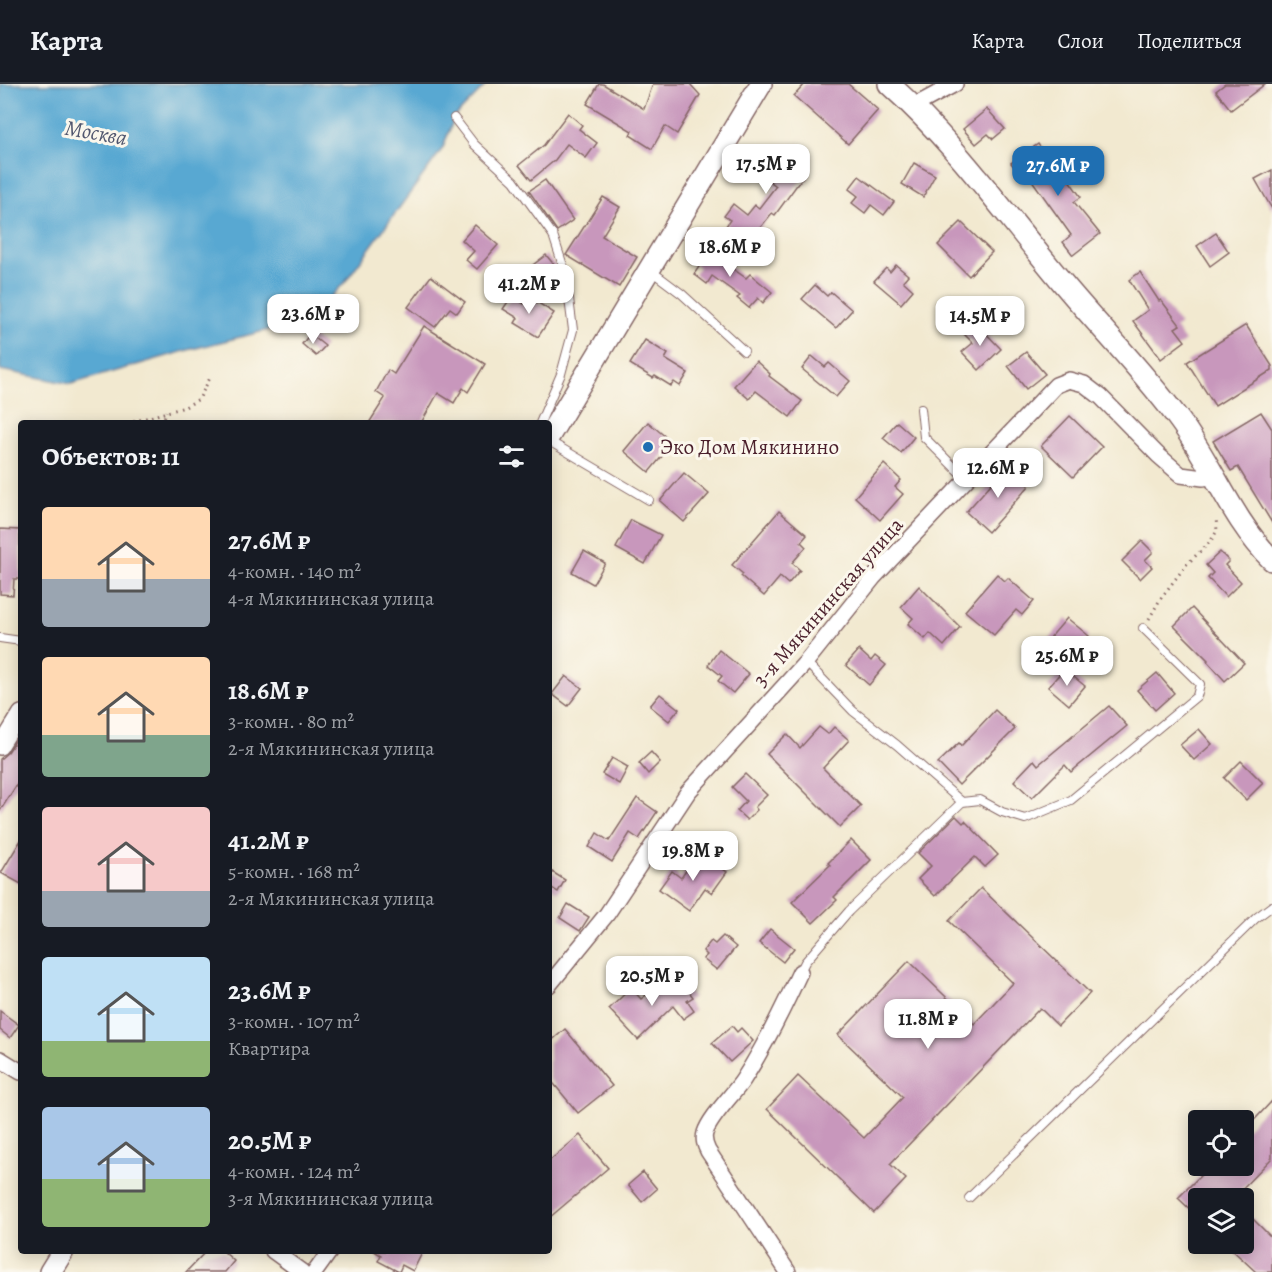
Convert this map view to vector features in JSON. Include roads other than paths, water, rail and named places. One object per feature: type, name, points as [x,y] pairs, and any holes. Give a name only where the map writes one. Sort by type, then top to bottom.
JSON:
[{"type":"street","points":[[552,431],[761,84]]},
{"type":"street","points":[[889,84],[914,106],[949,144],[1064,285],[1142,372],[1181,422],[1237,517],[1272,560]]},
{"type":"street","points":[[914,106],[955,84]]},
{"type":"street","name":"3-я Мякининская улица","points":[[552,981],[607,914],[688,792],[806,662],[874,577],[1056,385],[1069,380],[1084,384],[1101,397],[1181,475],[1218,483]]},
{"type":"street","points":[[0,747],[18,718]]},
{"type":"street","points":[[788,1272],[704,1143],[705,1133],[710,1124],[742,1082],[773,1030],[800,972]]},
{"type":"street","points":[[0,1059],[18,1070]]},
{"type":"street","points":[[50,1272],[61,1254]]},
{"type":"street","points":[[277,1254],[302,1272]]},
{"type":"street","points":[[315,1272],[328,1254]]},
{"type":"lane","points":[[454,118],[474,144],[514,181],[553,235],[566,275],[573,330],[561,374],[541,420]]},
{"type":"lane","points":[[648,269],[682,294],[744,351]]},
{"type":"lane","points":[[921,410],[924,437],[966,478]]},
{"type":"lane","points":[[552,443],[649,500]]},
{"type":"lane","points":[[800,972],[805,962],[849,912],[962,802],[980,800],[1002,812],[1025,819],[1071,800],[1197,696],[1200,684],[1143,628]]},
{"type":"lane","points":[[0,638],[18,641]]},
{"type":"lane","points":[[806,662],[853,711],[897,745],[962,802]]},
{"type":"lane","points":[[969,1198],[1256,918],[1272,906]]},
{"type":"water","name":"Москва","points":[[0,84],[487,84],[454,118],[443,148],[345,282],[309,320],[188,350],[71,384],[0,370]]},
{"type":"place","name":"Эко Дом Мякинино","points":[[648,447]]}]
